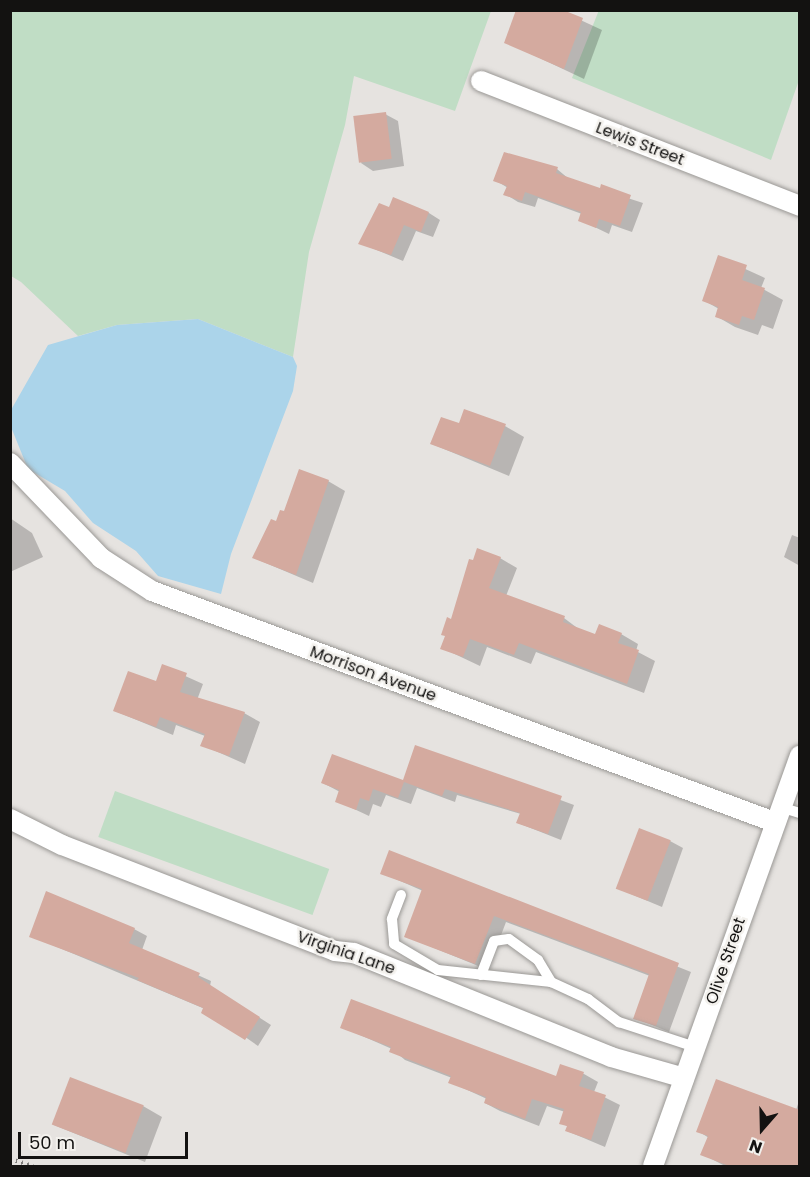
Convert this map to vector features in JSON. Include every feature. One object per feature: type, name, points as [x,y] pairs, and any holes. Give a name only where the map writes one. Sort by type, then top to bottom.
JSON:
[{"type":"street","name":"Lewis Street","points":[[481,81],[800,206]]},
{"type":"street","name":"Morrison Avenue","points":[[10,463],[101,558],[152,591],[777,814]]},
{"type":"street","name":"Olive Street","points":[[653,1167],[777,814],[800,755]]},
{"type":"street","name":"Virginia Lane","points":[[10,819],[62,846],[335,951],[354,953],[611,1058],[684,1078]]},
{"type":"lane","points":[[777,814],[800,813]]},
{"type":"lane","points":[[401,895],[392,920],[394,944],[438,970],[551,982],[588,999],[619,1022],[696,1047]]},
{"type":"lane","points":[[481,975],[494,941],[509,939],[538,960],[551,982]]},
{"type":"path","points":[[10,1159],[33,1167]]},
{"type":"green space","points":[[599,10],[799,11],[799,80],[771,160],[572,78]]},
{"type":"green space","points":[[10,11],[491,11],[455,111],[354,76],[345,125],[309,252],[293,357],[198,319],[117,325],[78,336],[21,282],[11,276]]},
{"type":"green space","points":[[115,791],[329,869],[312,915],[98,837]]},
{"type":"water","points":[[198,319],[293,357],[297,366],[293,391],[231,554],[221,594],[158,576],[136,551],[93,523],[65,491],[28,469],[11,427],[11,410],[48,345],[117,325]]},
{"type":"building","points":[[516,10],[563,10],[583,18],[564,69],[504,43]]},
{"type":"building","points":[[386,112],[392,159],[359,163],[353,116]]},
{"type":"building","points":[[504,152],[558,167],[556,173],[600,188],[601,184],[631,195],[620,226],[599,219],[596,228],[578,221],[581,212],[525,192],[522,201],[503,195],[507,186],[493,181]]},
{"type":"building","points":[[393,197],[429,212],[421,232],[404,225],[391,255],[358,244],[379,203],[389,207]]},
{"type":"building","points":[[718,255],[747,265],[742,280],[765,288],[754,320],[742,316],[739,325],[715,317],[718,307],[702,301]]},
{"type":"building","points":[[464,409],[506,424],[490,466],[430,444],[441,417],[459,423]]},
{"type":"building","points":[[299,469],[329,480],[296,575],[252,558],[271,519],[276,521],[280,510],[284,511]]},
{"type":"building","points":[[477,548],[501,557],[489,588],[565,616],[563,622],[595,634],[599,624],[622,633],[618,643],[639,650],[627,684],[519,643],[514,655],[470,639],[463,657],[440,649],[445,636],[441,635],[447,617],[451,619],[469,559],[473,560]]},
{"type":"building","points":[[162,664],[187,673],[180,692],[245,712],[229,756],[200,746],[205,734],[160,717],[156,727],[113,711],[128,671],[156,681]]},
{"type":"building","points":[[415,745],[562,796],[548,834],[516,823],[520,813],[445,789],[442,796],[404,782],[398,798],[373,789],[369,801],[360,798],[356,810],[335,802],[339,790],[321,783],[332,754],[403,780]]},
{"type":"building","points":[[639,828],[671,840],[647,901],[616,889]]},
{"type":"building","points":[[389,850],[679,963],[656,1026],[633,1019],[649,974],[494,916],[475,964],[404,937],[422,889],[380,874]]},
{"type":"building","points":[[46,891],[135,928],[129,943],[200,973],[198,977],[260,1017],[245,1040],[201,1013],[203,1008],[137,980],[139,978],[29,937]]},
{"type":"building","points":[[351,999],[556,1076],[560,1064],[584,1072],[579,1086],[606,1095],[591,1140],[565,1131],[567,1126],[559,1124],[564,1109],[532,1099],[525,1119],[484,1103],[486,1097],[448,1083],[451,1076],[389,1052],[391,1047],[340,1028]]},
{"type":"building","points":[[70,1077],[144,1105],[125,1153],[52,1125]]},
{"type":"building","points":[[716,1079],[800,1110],[800,1167],[732,1167],[700,1155],[708,1136],[696,1132]]}]
